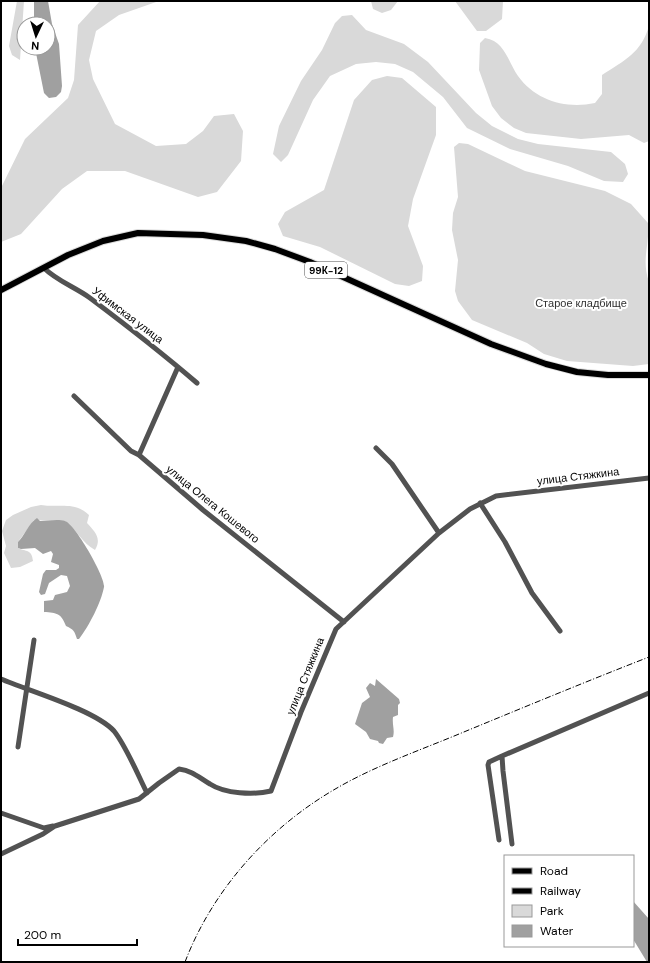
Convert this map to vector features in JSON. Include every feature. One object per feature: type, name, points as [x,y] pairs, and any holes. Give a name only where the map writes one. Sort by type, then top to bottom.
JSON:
[{"type":"main road","name":"99К-12","points":[[1,290],[68,255],[102,241],[138,232],[203,235],[246,241],[275,249],[310,262],[491,344],[546,364],[577,372],[608,375],[649,375]]},
{"type":"street","name":"Уфимская улица","points":[[44,268],[54,278],[79,290],[132,330],[197,383]]},
{"type":"street","points":[[139,455],[178,367]]},
{"type":"street","name":"улица Олега Кошевого","points":[[74,396],[131,451],[139,455],[203,510],[344,622]]},
{"type":"street","points":[[376,448],[392,464],[439,533]]},
{"type":"street","name":"улица Стяжкина","points":[[1,854],[43,834],[55,826],[140,799],[179,769],[196,773],[210,784],[218,788],[253,793],[265,793],[273,790],[301,712],[332,637],[344,622],[439,533],[480,503],[496,496],[649,478]]},
{"type":"street","points":[[480,503],[505,542],[532,593],[560,631]]},
{"type":"street","points":[[18,747],[34,640]]},
{"type":"street","points":[[1,679],[85,712],[109,727],[121,742],[147,793]]},
{"type":"street","points":[[499,840],[488,766],[489,762],[649,693]]},
{"type":"street","points":[[502,756],[502,771],[512,844]]},
{"type":"street","points":[[1,812],[44,828],[55,826]]},
{"type":"green space","points":[[17,1],[24,1],[23,16],[16,16],[16,56],[20,56],[20,60],[12,55],[9,46]]},
{"type":"green space","points":[[100,1],[159,1],[119,15],[96,31],[89,60],[93,79],[115,124],[156,146],[186,144],[203,131],[214,116],[234,114],[243,131],[241,161],[217,192],[198,197],[125,171],[87,171],[62,189],[21,234],[1,242],[1,188],[25,139],[68,98],[74,80],[78,25]]},
{"type":"green space","points":[[371,1],[398,1],[391,10],[382,13],[373,9]]},
{"type":"green space","points":[[455,1],[503,1],[502,19],[486,31],[477,31]]},
{"type":"green space","points":[[352,15],[366,30],[404,44],[428,62],[476,113],[492,126],[518,139],[538,144],[611,152],[625,164],[628,174],[623,182],[604,181],[568,166],[510,149],[467,128],[443,97],[413,72],[395,64],[376,62],[356,64],[330,76],[313,100],[288,155],[281,162],[273,154],[279,126],[301,81],[322,50],[335,23],[342,16]]},
{"type":"green space","points":[[649,26],[649,141],[644,143],[629,135],[581,139],[526,133],[514,128],[501,118],[492,106],[479,70],[480,43],[485,38],[492,40],[502,48],[518,76],[525,85],[534,92],[552,101],[563,104],[584,105],[595,103],[602,94],[602,75],[625,60],[637,49],[642,43]]},
{"type":"green space","points":[[387,76],[402,78],[436,107],[436,135],[413,199],[408,226],[423,266],[422,281],[409,286],[395,284],[320,247],[283,236],[278,224],[285,212],[324,190],[354,100],[372,80]]},
{"type":"green space","name":"Старое кладбище","points":[[459,143],[468,144],[525,171],[605,191],[631,204],[648,223],[646,266],[649,282],[649,364],[633,366],[567,361],[544,354],[527,343],[472,320],[458,301],[455,291],[458,260],[452,230],[453,213],[458,197],[454,147]]},
{"type":"green space","points":[[41,505],[72,506],[89,515],[87,523],[95,532],[98,539],[95,550],[90,547],[65,521],[34,520],[18,542],[18,548],[30,553],[33,561],[20,567],[11,568],[4,553],[6,546],[2,531],[6,520],[13,515],[31,507]]},
{"type":"water","points":[[34,1],[48,1],[51,16],[34,16]]},
{"type":"water","points":[[56,35],[59,44],[62,86],[61,92],[56,97],[49,98],[44,93],[37,56],[56,56]]},
{"type":"water","points":[[37,518],[40,521],[62,520],[70,524],[89,552],[100,573],[104,587],[91,621],[79,639],[77,639],[71,628],[66,626],[58,614],[44,612],[44,601],[53,600],[55,595],[67,592],[70,586],[67,576],[61,575],[49,583],[45,594],[41,595],[39,592],[43,574],[46,570],[56,570],[59,568],[59,565],[51,562],[53,554],[51,551],[43,554],[35,548],[18,548],[18,542],[31,523]]},
{"type":"water","points":[[376,679],[399,699],[400,703],[398,705],[398,715],[393,717],[393,737],[387,738],[383,744],[370,739],[366,732],[355,724],[362,703],[370,697],[366,688],[370,683],[375,686]]},
{"type":"water","points":[[634,902],[649,919],[649,962],[647,962],[634,941]]},
{"type":"railway","points":[[185,962],[197,935],[227,885],[266,841],[288,821],[312,804],[351,780],[381,766],[649,657]]}]
